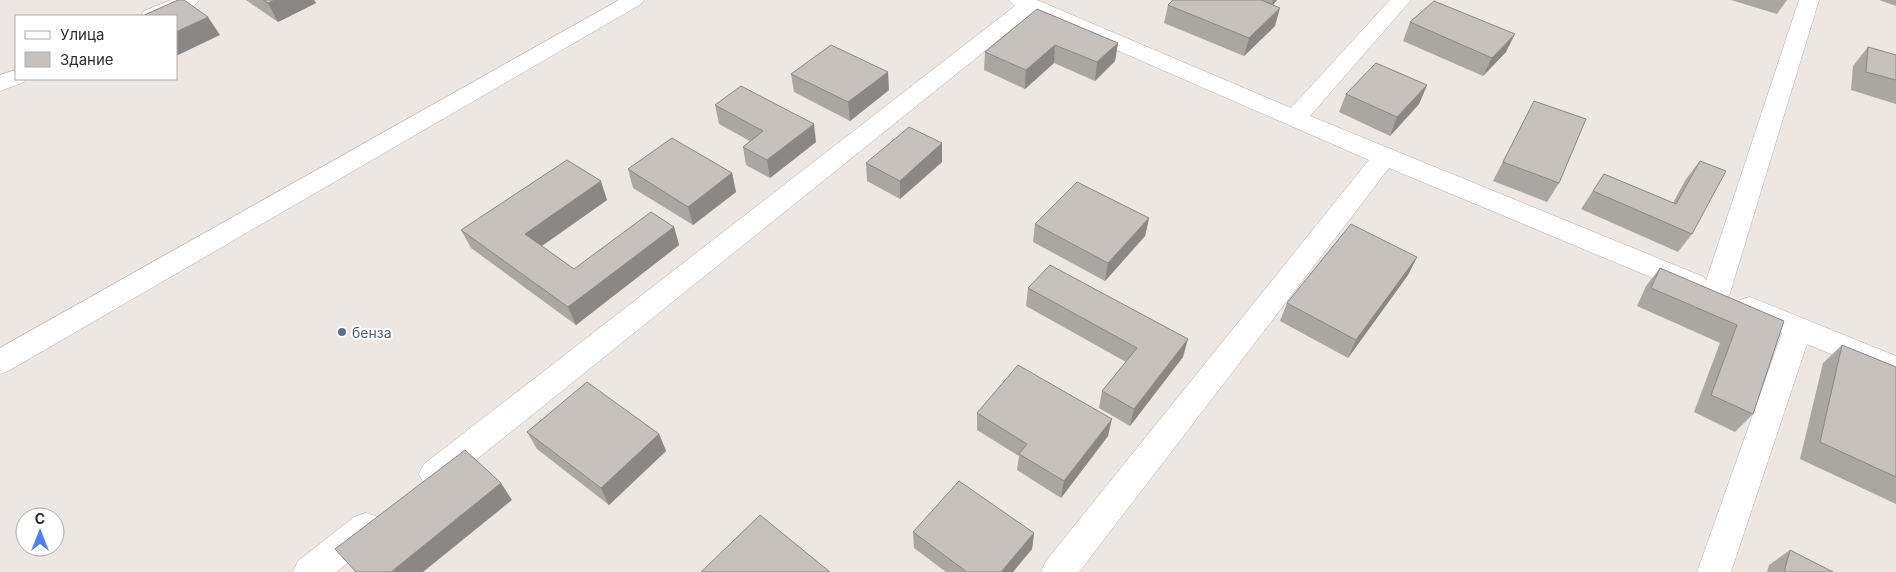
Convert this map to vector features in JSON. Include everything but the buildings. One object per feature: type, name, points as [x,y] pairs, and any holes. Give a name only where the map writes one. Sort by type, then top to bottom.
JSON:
[{"type":"street","points":[[154,15],[189,0]]},
{"type":"street","points":[[0,362],[634,0]]},
{"type":"street","points":[[1295,118],[1401,0]]},
{"type":"street","points":[[1716,293],[1809,0]]},
{"type":"street","points":[[412,492],[1024,2],[1385,157],[1896,369]]},
{"type":"street","points":[[0,84],[15,77]]},
{"type":"street","points":[[1058,572],[1385,157]]},
{"type":"street","points":[[1714,572],[1798,329]]},
{"type":"street","points":[[310,572],[388,510]]},
{"type":"place","name":"бенза","points":[[342,332]]}]
